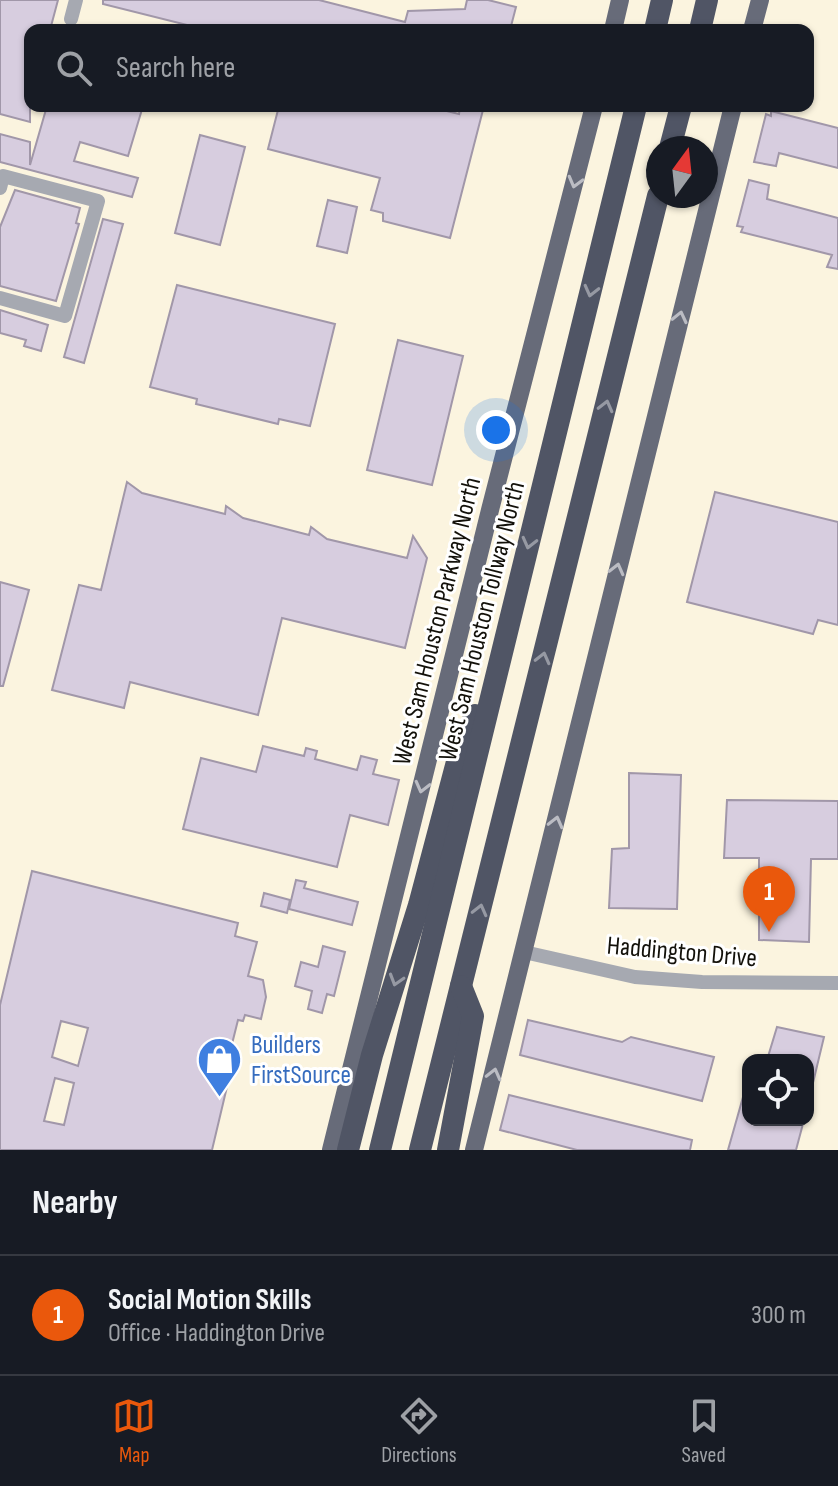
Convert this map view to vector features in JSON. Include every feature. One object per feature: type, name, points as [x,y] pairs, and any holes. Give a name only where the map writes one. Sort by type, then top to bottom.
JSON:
[{"type":"highway","points":[[656,24],[662,0]]},
{"type":"highway","points":[[701,24],[707,0]]},
{"type":"highway","name":"West Sam Houston Tollway North","points":[[380,1150],[635,112]]},
{"type":"highway","points":[[673,136],[679,112]]},
{"type":"highway","points":[[420,1150],[655,208]]},
{"type":"highway","points":[[348,1150],[372,1055],[419,905],[458,758],[505,639]]},
{"type":"highway","points":[[448,1150],[473,1016],[461,986]]},
{"type":"main road","points":[[614,24],[620,0]]},
{"type":"main road","points":[[754,24],[760,0]]},
{"type":"main road","name":"West Sam Houston Parkway North","points":[[331,1150],[592,112]]},
{"type":"main road","points":[[474,1150],[731,112]]},
{"type":"street","points":[[71,19],[76,0]]},
{"type":"street","points":[[0,188],[3,176],[98,201],[65,316],[0,298]]},
{"type":"street","name":"Haddington Drive","points":[[524,952],[635,977],[702,982],[838,983]]},
{"type":"building","points":[[0,0],[58,0],[52,24],[24,24],[24,112],[30,112],[30,122],[0,114]]},
{"type":"building","points":[[103,0],[319,0],[405,22],[408,11],[465,9],[467,0],[488,0],[516,7],[512,24],[183,24],[103,4]]},
{"type":"building","points":[[45,112],[141,112],[128,156],[80,142],[74,161],[138,178],[132,197],[0,162],[0,134],[30,142],[30,165]]},
{"type":"building","points":[[277,112],[482,112],[450,238],[383,221],[383,213],[371,210],[380,178],[268,149]]},
{"type":"building","points":[[771,112],[775,112],[838,128],[838,168],[779,153],[776,166],[754,162],[766,114],[771,116]]},
{"type":"building","points":[[200,135],[245,147],[220,245],[175,233]]},
{"type":"building","points":[[749,180],[769,185],[767,199],[838,218],[838,269],[827,267],[832,255],[741,232],[743,227],[737,226]]},
{"type":"building","points":[[15,190],[80,208],[76,223],[79,224],[56,301],[0,286],[0,227]]},
{"type":"building","points":[[328,200],[357,207],[347,253],[317,246]]},
{"type":"building","points":[[103,219],[123,224],[84,363],[64,357]]},
{"type":"building","points":[[177,285],[335,324],[310,426],[279,419],[278,424],[196,404],[197,399],[150,387]]},
{"type":"building","points":[[0,310],[48,325],[41,351],[24,346],[26,340],[0,333]]},
{"type":"building","points":[[398,340],[463,356],[432,485],[367,470]]},
{"type":"building","points":[[127,482],[142,493],[225,514],[226,506],[243,518],[309,535],[311,527],[327,539],[407,558],[413,536],[427,558],[405,648],[282,618],[258,715],[130,682],[124,708],[52,690],[79,585],[101,590]]},
{"type":"building","points":[[715,492],[838,522],[838,625],[818,620],[813,634],[687,602]]},
{"type":"building","points":[[0,582],[29,590],[3,686],[0,686]]},
{"type":"building","points":[[263,746],[304,756],[306,748],[317,751],[315,759],[357,770],[361,756],[377,760],[373,774],[399,780],[388,825],[350,815],[337,867],[183,829],[201,758],[256,772]]},
{"type":"building","points":[[629,773],[681,775],[677,909],[609,908],[612,849],[629,848]]},
{"type":"building","points":[[727,800],[838,801],[838,859],[811,859],[809,942],[759,940],[759,858],[724,858]]},
{"type":"building","points":[[32,871],[238,923],[235,936],[257,942],[248,976],[263,980],[266,997],[261,1019],[245,1015],[243,1021],[238,1020],[225,1072],[230,1074],[212,1150],[0,1150],[0,1005]],"holes":[[[61,1021],[88,1028],[78,1066],[52,1057]],[[55,1078],[74,1083],[64,1125],[44,1121]]]},
{"type":"building","points":[[296,880],[306,882],[304,888],[358,902],[352,925],[289,909]]},
{"type":"building","points":[[264,893],[290,900],[287,913],[261,906]]},
{"type":"building","points":[[323,946],[345,952],[334,996],[327,994],[322,1013],[308,1009],[312,991],[295,986],[301,962],[318,967]]},
{"type":"building","points":[[528,1020],[622,1042],[631,1037],[714,1057],[702,1101],[520,1055]]},
{"type":"building","points":[[777,1027],[824,1037],[814,1079],[814,1054],[769,1054]]},
{"type":"building","points":[[509,1095],[692,1140],[690,1150],[577,1150],[500,1130]]},
{"type":"building","points":[[742,1101],[742,1126],[802,1126],[796,1150],[728,1150]]},
{"type":"place","name":"Social Motion Skills","points":[[769,932]]},
{"type":"place","name":"Builders FirstSource","points":[[220,1098]]}]
